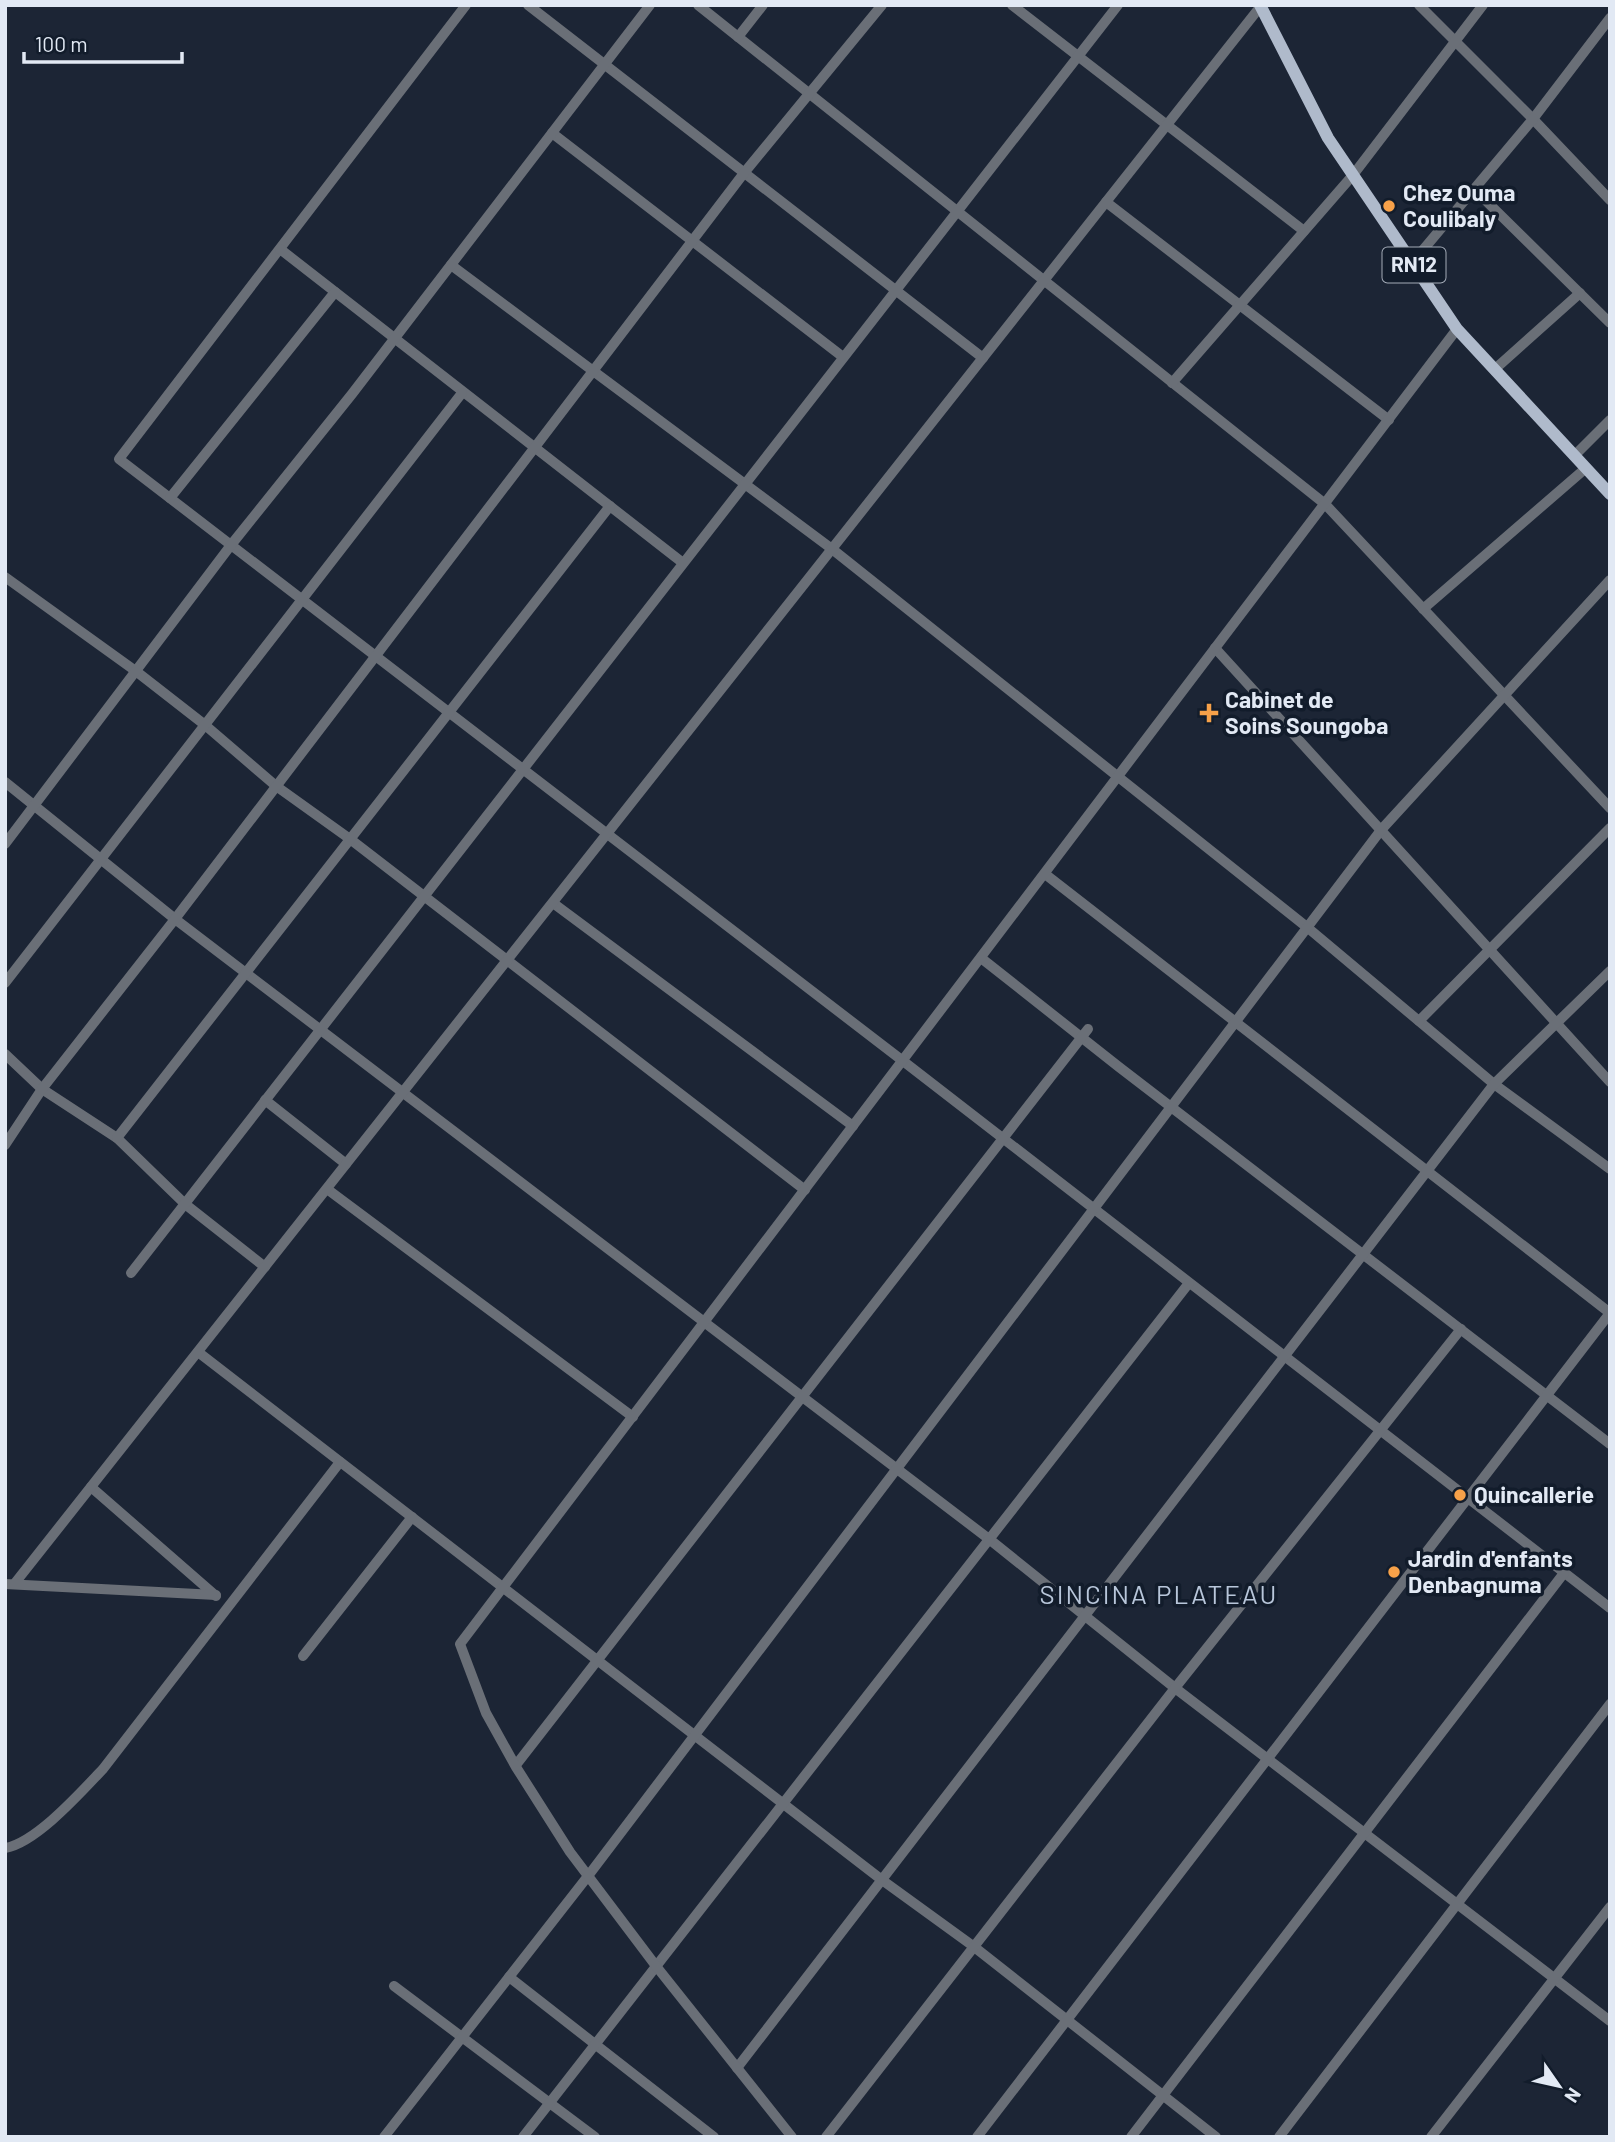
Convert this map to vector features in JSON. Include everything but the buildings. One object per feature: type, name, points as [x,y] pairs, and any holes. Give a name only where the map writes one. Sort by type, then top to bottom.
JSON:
[{"type":"main road","name":"RN12","points":[[1260,6],[1328,138],[1457,329],[1610,494]]},
{"type":"street","points":[[466,5],[119,459],[1610,1608]]},
{"type":"street","points":[[528,5],[983,358]]},
{"type":"street","points":[[5,844],[232,545],[650,5]]},
{"type":"street","points":[[698,5],[1325,504],[1610,807]]},
{"type":"street","points":[[738,37],[763,5]]},
{"type":"street","points":[[5,1145],[42,1089],[175,919],[744,173],[882,5]]},
{"type":"street","points":[[1012,5],[1304,231]]},
{"type":"street","points":[[131,1273],[1118,5]]},
{"type":"street","points":[[1419,5],[1533,118],[1610,200]]},
{"type":"street","points":[[1172,383],[1353,175],[1483,5]]},
{"type":"street","points":[[10,1584],[198,1352],[1260,6]]},
{"type":"street","points":[[1412,263],[1533,118],[1610,18]]},
{"type":"street","points":[[552,134],[843,358]]},
{"type":"street","points":[[1474,189],[1610,323]]},
{"type":"street","points":[[1106,202],[1389,420]]},
{"type":"street","points":[[279,249],[683,563]]},
{"type":"street","points":[[451,265],[832,550],[1308,928],[1494,1084],[1610,1169]]},
{"type":"street","points":[[170,498],[335,292]]},
{"type":"street","points":[[1495,369],[1580,293]]},
{"type":"street","points":[[792,2137],[656,1966],[570,1852],[486,1713],[460,1644],[1457,329]]},
{"type":"street","points":[[5,983],[462,393]]},
{"type":"street","points":[[1575,455],[1610,420]]},
{"type":"street","points":[[1423,609],[1586,468]]},
{"type":"street","points":[[117,1139],[610,506]]},
{"type":"street","points":[[5,578],[137,672],[205,725],[276,786],[350,839],[805,1189]]},
{"type":"street","points":[[384,2137],[589,1876],[1381,830],[1610,580]]},
{"type":"street","points":[[1215,649],[1610,1082]]},
{"type":"street","points":[[5,782],[175,919],[989,1539],[1175,1688],[1610,2021]]},
{"type":"street","points":[[1419,1021],[1610,828]]},
{"type":"street","points":[[977,2137],[1610,1313],[1045,874]]},
{"type":"street","points":[[553,902],[853,1126]]},
{"type":"street","points":[[981,958],[1086,1033],[1119,1067],[1610,1444]]},
{"type":"street","points":[[737,2068],[1494,1084],[1610,971]]},
{"type":"street","points":[[516,1765],[1086,1033]]},
{"type":"street","points":[[5,1054],[42,1089],[117,1139],[185,1204],[265,1267]]},
{"type":"street","points":[[265,1100],[346,1164]]},
{"type":"street","points":[[327,1189],[633,1417]]},
{"type":"street","points":[[523,2137],[1189,1283]]},
{"type":"street","points":[[826,2137],[972,1946],[1461,1329]]},
{"type":"street","points":[[198,1352],[882,1880],[972,1946],[1216,2137]]},
{"type":"street","points":[[5,1848],[22,1842],[62,1812],[103,1769],[340,1462]]},
{"type":"street","points":[[91,1487],[229,1606]]},
{"type":"street","points":[[303,1656],[412,1517]]},
{"type":"street","points":[[1131,2137],[1564,1573]]},
{"type":"street","points":[[10,1584],[216,1595]]},
{"type":"street","points":[[1279,2137],[1610,1704]]},
{"type":"street","points":[[1431,2137],[1610,1907]]},
{"type":"street","points":[[509,1977],[714,2137]]},
{"type":"street","points":[[394,1986],[595,2137]]},
{"type":"place","name":"Chez Ouma Coulibaly","points":[[1389,206]]},
{"type":"place","name":"Cabinet de Soins Soungoba","points":[[1209,713]]},
{"type":"place","name":"Quincallerie","points":[[1460,1495]]},
{"type":"place","name":"Jardin d'enfants Denbagnuma","points":[[1394,1572]]},
{"type":"district","name":"SINCINA PLATEAU","points":[[1159,1595]]}]
